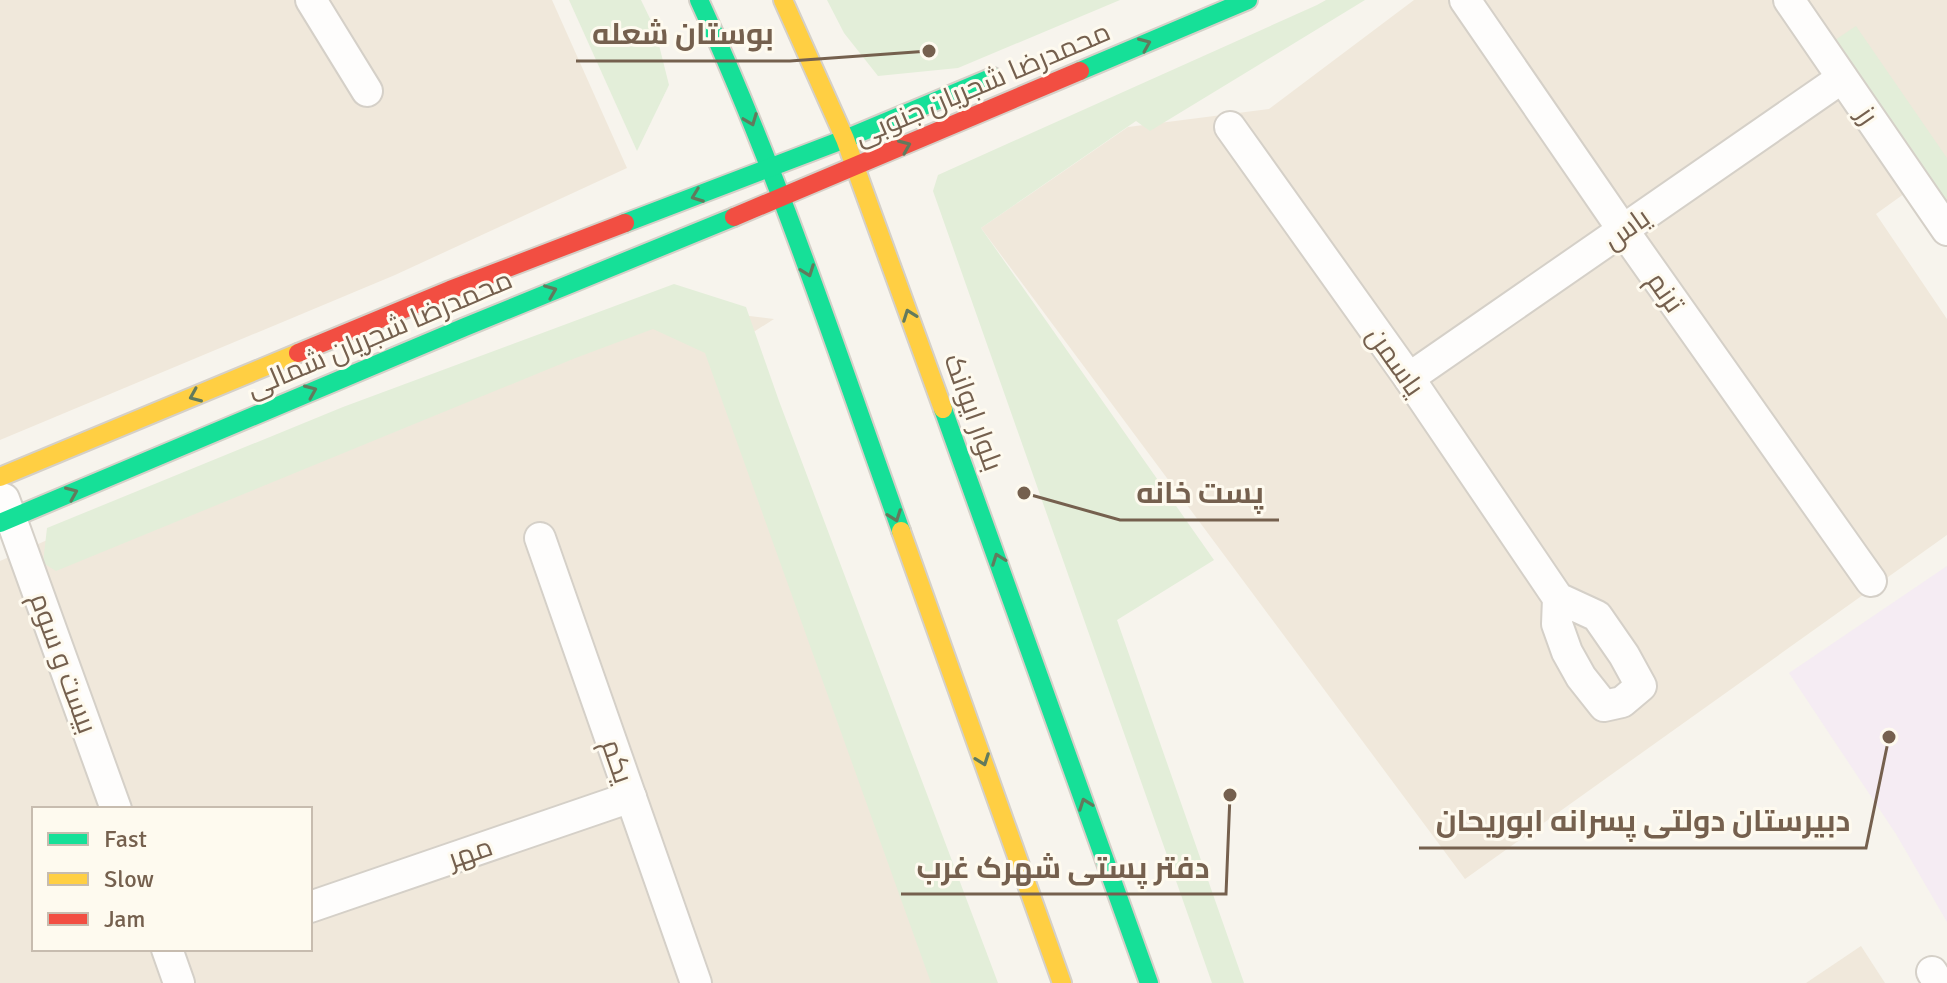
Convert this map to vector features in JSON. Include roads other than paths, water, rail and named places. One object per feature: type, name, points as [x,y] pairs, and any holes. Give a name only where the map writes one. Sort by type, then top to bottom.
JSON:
[{"type":"street","points":[[311,0],[367,91]]},
{"type":"street","points":[[699,0],[732,72],[782,197],[1062,983]]},
{"type":"street","name":"بلوار ایوانک","points":[[783,0],[845,139],[1149,983]]},
{"type":"street","name":"محمدرضا شجریان جنوبی","points":[[782,197],[1248,0]]},
{"type":"street","name":"ترنم","points":[[1465,0],[1871,581]]},
{"type":"street","name":"رز","points":[[1789,0],[1947,230]]},
{"type":"street","name":"محمدرضا شجریان جنوبی","points":[[770,168],[1004,73]]},
{"type":"street","name":"یاس","points":[[1409,378],[1842,78]]},
{"type":"street","name":"یاسمن","points":[[1230,127],[1409,378],[1558,598]]},
{"type":"street","name":"محمدرضا شجریان شمالی","points":[[0,477],[450,290],[770,168]]},
{"type":"street","name":"محمدرضا شجریان شمالی","points":[[6,521],[782,197]]},
{"type":"street","name":"بیست و سوم","points":[[0,488],[6,521],[115,807]]},
{"type":"street","name":"یکم","points":[[540,538],[696,983]]},
{"type":"street","name":"مهر","points":[[312,906],[631,797]]},
{"type":"place","name":"بوستان شعله","points":[[929,51]]},
{"type":"place","name":"پست خانه","points":[[1024,493]]},
{"type":"place","name":"دبیرستان دولتی پسرانه ابوریحان","points":[[1889,737]]},
{"type":"place","name":"دفتر پستی شهرک غرب","points":[[1230,795]]}]
